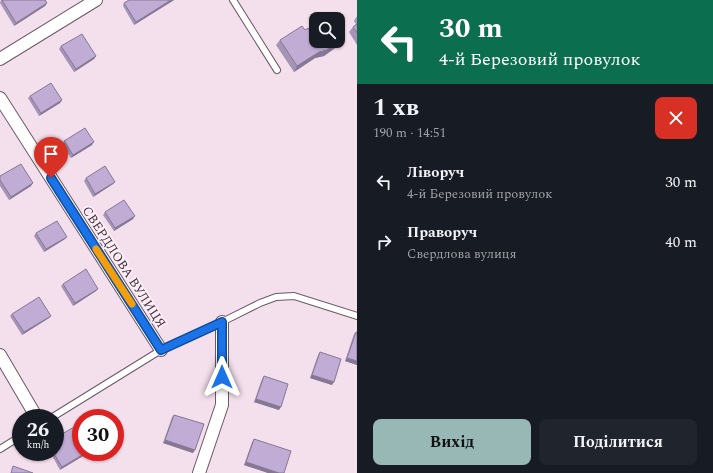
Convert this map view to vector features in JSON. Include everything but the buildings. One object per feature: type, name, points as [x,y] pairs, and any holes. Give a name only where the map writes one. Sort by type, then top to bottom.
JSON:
[{"type":"street","points":[[0,60],[82,4],[96,0]]},
{"type":"street","name":"СВЕРДЛОВА ВУЛИЦЯ","points":[[0,98],[161,350]]},
{"type":"street","points":[[199,473],[222,405],[222,322]]},
{"type":"street","points":[[0,355],[32,409]]},
{"type":"lane","points":[[233,0],[277,70]]},
{"type":"lane","points":[[64,410],[161,350],[260,303],[276,297],[294,296],[357,316]]},
{"type":"lane","points":[[0,449],[12,442]]},
{"type":"slow traffic","points":[[96,249],[132,304]]},
{"type":"route","points":[[51,178],[161,350],[222,322],[222,377]]}]
